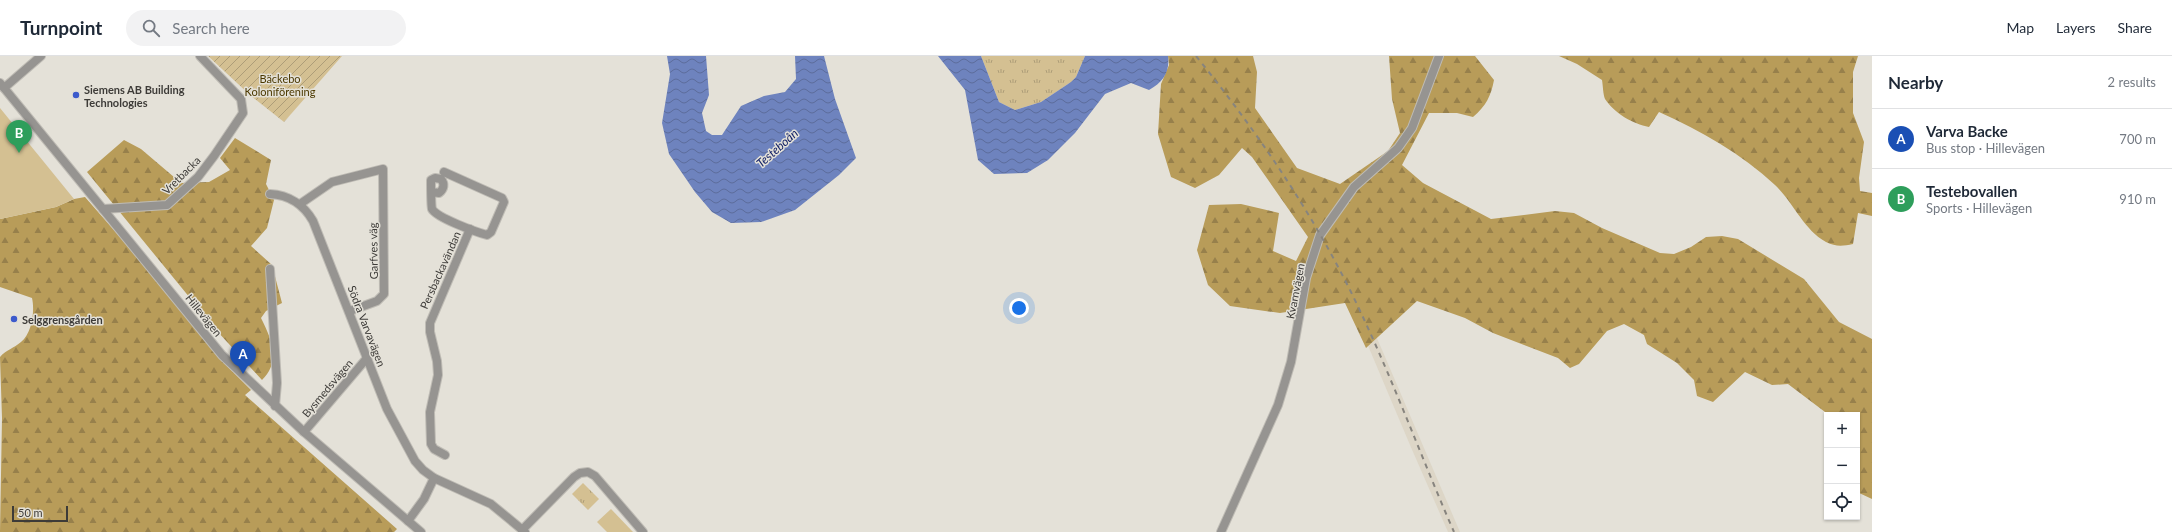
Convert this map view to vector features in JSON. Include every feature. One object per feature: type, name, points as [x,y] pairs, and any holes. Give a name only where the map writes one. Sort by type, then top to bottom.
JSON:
[{"type":"street","points":[[2,86],[41,56]]},
{"type":"street","name":"Vretbacka","points":[[103,209],[167,205],[198,176],[240,119],[243,106],[238,95],[200,56]]},
{"type":"street","name":"Kvarnvägen","points":[[1221,532],[1278,405],[1291,362],[1306,278],[1320,235],[1354,187],[1402,143],[1412,128],[1439,56]]},
{"type":"street","name":"Hillevägen","points":[[2,86],[222,355],[304,432],[421,532]]},
{"type":"street","name":"Garfves väg","points":[[300,204],[332,182],[386,168],[384,294],[377,301],[350,311]]},
{"type":"street","name":"Persbackavändan","points":[[432,192],[432,209],[438,214],[487,236],[491,232],[504,202],[502,198],[444,172]]},
{"type":"street","name":"Södra Varvavägen","points":[[270,194],[284,197],[300,204],[310,215],[319,232],[394,425],[418,466],[434,478],[491,504],[524,531]]},
{"type":"street","name":"Persbackavändan","points":[[445,455],[434,449],[431,444],[430,412],[438,375],[437,361],[430,332],[430,323],[470,229]]},
{"type":"street","points":[[270,269],[277,383],[275,406]]},
{"type":"street","name":"Bysmedsvägen","points":[[304,432],[367,358]]},
{"type":"street","points":[[524,531],[574,477],[580,473],[588,472],[595,476],[643,532]]},
{"type":"street","points":[[408,521],[424,499],[434,478]]},
{"type":"shaded area","points":[[1368,317],[1460,532],[1448,532],[1410,445],[1358,322]]},
{"type":"green space","name":"Bäckebo Koloniförening","points":[[208,56],[342,56],[284,122],[251,96]]},
{"type":"green space","points":[[981,56],[1085,56],[1076,77],[1071,82],[1041,102],[1015,110],[999,102]]},
{"type":"green space","points":[[1168,56],[1253,56],[1257,72],[1255,108],[1297,168],[1340,184],[1388,151],[1400,133],[1392,99],[1389,56],[1475,56],[1494,80],[1485,105],[1473,117],[1457,113],[1429,113],[1402,165],[1423,183],[1491,219],[1555,211],[1574,213],[1602,228],[1660,253],[1674,254],[1691,247],[1706,237],[1722,236],[1738,239],[1804,279],[1839,322],[1872,339],[1872,499],[1860,493],[1860,412],[1825,412],[1788,384],[1772,385],[1745,372],[1713,402],[1697,396],[1694,380],[1677,363],[1647,344],[1644,335],[1624,324],[1607,331],[1579,364],[1570,368],[1558,358],[1493,333],[1465,318],[1417,301],[1366,348],[1345,303],[1280,313],[1230,306],[1208,285],[1197,250],[1209,205],[1241,204],[1279,213],[1273,251],[1296,261],[1308,237],[1252,157],[1242,148],[1219,175],[1195,188],[1171,177],[1158,134],[1161,84],[1169,65]]},
{"type":"green space","points":[[1559,56],[1858,56],[1853,72],[1853,113],[1864,142],[1859,178],[1860,191],[1872,193],[1872,216],[1858,213],[1853,244],[1840,246],[1826,242],[1811,230],[1775,185],[1735,153],[1705,135],[1659,112],[1649,127],[1630,121],[1613,109],[1605,99],[1602,80],[1577,64]]},
{"type":"green space","points":[[0,108],[74,199],[56,207],[0,219]]},
{"type":"green space","points":[[235,138],[271,160],[266,184],[274,200],[267,228],[251,246],[272,265],[282,303],[266,311],[261,318],[273,350],[271,365],[268,373],[262,380],[217,331],[87,172],[124,140],[141,149],[181,183],[209,182],[230,170],[220,158]]},
{"type":"green space","points":[[85,197],[147,268],[224,363],[251,390],[245,395],[397,529],[394,532],[0,532],[2,418],[0,357],[25,338],[32,322],[33,303],[32,298],[0,287],[0,219],[56,207],[74,199]]},
{"type":"green space","points":[[583,483],[599,499],[588,510],[572,494]]},
{"type":"green space","points":[[611,509],[633,532],[607,532],[597,522]]},
{"type":"water","name":"Testeboån","points":[[667,56],[706,56],[709,95],[702,113],[706,131],[712,135],[722,135],[741,106],[764,96],[785,92],[796,79],[795,56],[824,56],[835,99],[856,158],[839,175],[795,210],[761,222],[731,223],[712,212],[695,192],[669,154],[662,123],[670,74]]},
{"type":"water","points":[[938,56],[981,56],[999,102],[1015,110],[1041,102],[1071,82],[1076,77],[1085,56],[1168,56],[1168,67],[1162,80],[1149,90],[1131,83],[1105,94],[1075,133],[1048,160],[1027,173],[994,174],[978,160],[965,90]]},
{"type":"railway","points":[[1196,56],[1260,140],[1317,228],[1334,259],[1378,350],[1454,532]]},
{"type":"place","name":"Siemens AB Building Technologies","points":[[76,95]]},
{"type":"place","name":"Testebovallen","points":[[19,153]]},
{"type":"place","name":"Selggrensgården","points":[[14,319]]},
{"type":"place","name":"Varva Backe","points":[[243,374]]}]
